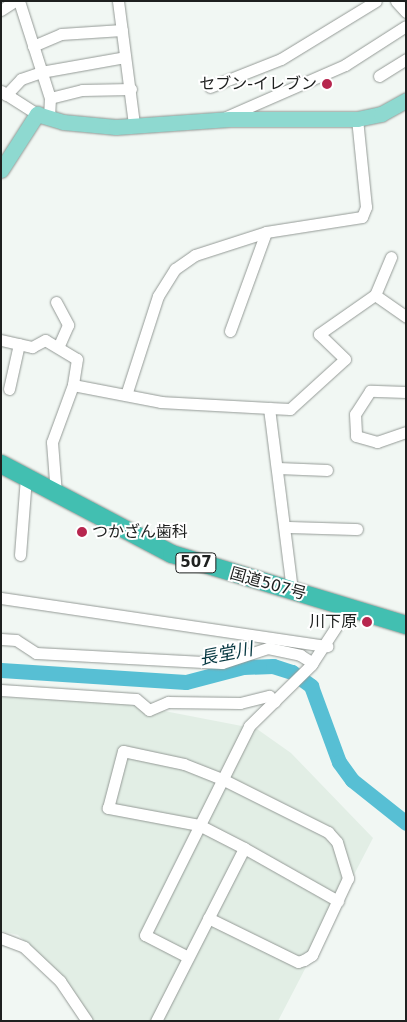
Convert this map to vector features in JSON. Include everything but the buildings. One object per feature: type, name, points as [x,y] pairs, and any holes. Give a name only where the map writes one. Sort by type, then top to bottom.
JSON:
[{"type":"highway","name":"国道507号","points":[[1,464],[172,554],[406,625]]},
{"type":"main road","points":[[1,170],[43,116],[116,127],[134,124],[218,120],[357,119],[381,114],[406,100]]},
{"type":"street","points":[[1,10],[15,1]]},
{"type":"street","points":[[19,1],[41,72],[50,98],[43,116],[4,93],[21,79],[41,72],[126,57]]},
{"type":"street","points":[[118,1],[134,124]]},
{"type":"street","points":[[210,87],[281,59],[376,1]]},
{"type":"street","points":[[396,1],[406,12]]},
{"type":"street","points":[[218,120],[295,90],[406,26]]},
{"type":"street","points":[[33,46],[61,34],[122,30]]},
{"type":"street","points":[[379,76],[406,60]]},
{"type":"street","points":[[50,98],[82,90],[130,88]]},
{"type":"street","points":[[126,395],[158,296],[174,269],[195,255],[266,232],[362,216],[366,207],[357,119]]},
{"type":"street","points":[[230,331],[266,232]]},
{"type":"street","points":[[73,385],[126,395],[290,410],[345,359],[319,334],[375,295],[391,257]]},
{"type":"street","points":[[375,295],[406,317]]},
{"type":"street","points":[[56,302],[68,325],[58,347]]},
{"type":"street","points":[[1,340],[32,347],[46,340],[77,359],[73,385],[52,442],[56,494]]},
{"type":"street","points":[[9,388],[19,344]]},
{"type":"street","points":[[406,392],[370,391],[355,414],[356,436],[377,442],[406,432]]},
{"type":"street","points":[[269,408],[286,527],[292,590]]},
{"type":"street","points":[[278,468],[327,470]]},
{"type":"street","points":[[20,555],[26,478]]},
{"type":"street","points":[[286,527],[357,529]]},
{"type":"street","points":[[1,598],[327,646]]},
{"type":"street","points":[[188,957],[145,935],[249,726],[312,664],[327,646],[349,607]]},
{"type":"street","points":[[1,638],[16,640],[36,653],[222,663],[268,648],[300,655],[312,664]]},
{"type":"street","points":[[1,690],[136,699],[149,710],[168,702],[240,703],[269,696],[276,700]]},
{"type":"street","points":[[208,918],[298,962],[312,955],[338,901],[348,878],[337,842],[328,832],[222,779],[184,764],[123,751],[108,808],[199,825],[338,901]]},
{"type":"street","points":[[156,1021],[244,848]]},
{"type":"street","points":[[1,938],[24,947],[60,981],[87,1021]]},
{"type":"shaded area","points":[[1,697],[128,704],[257,729],[291,753],[373,838],[278,1021],[94,1021],[66,980],[18,935],[1,931]]},
{"type":"waterway","name":"長堂川","points":[[1,670],[186,682],[243,667],[273,666],[292,672],[311,686],[339,762],[352,780],[406,823]]},
{"type":"place","name":"セブン-イレブン","points":[[327,84]]},
{"type":"place","name":"つかざん歯科","points":[[82,532]]},
{"type":"place","name":"川下原","points":[[367,622]]}]
